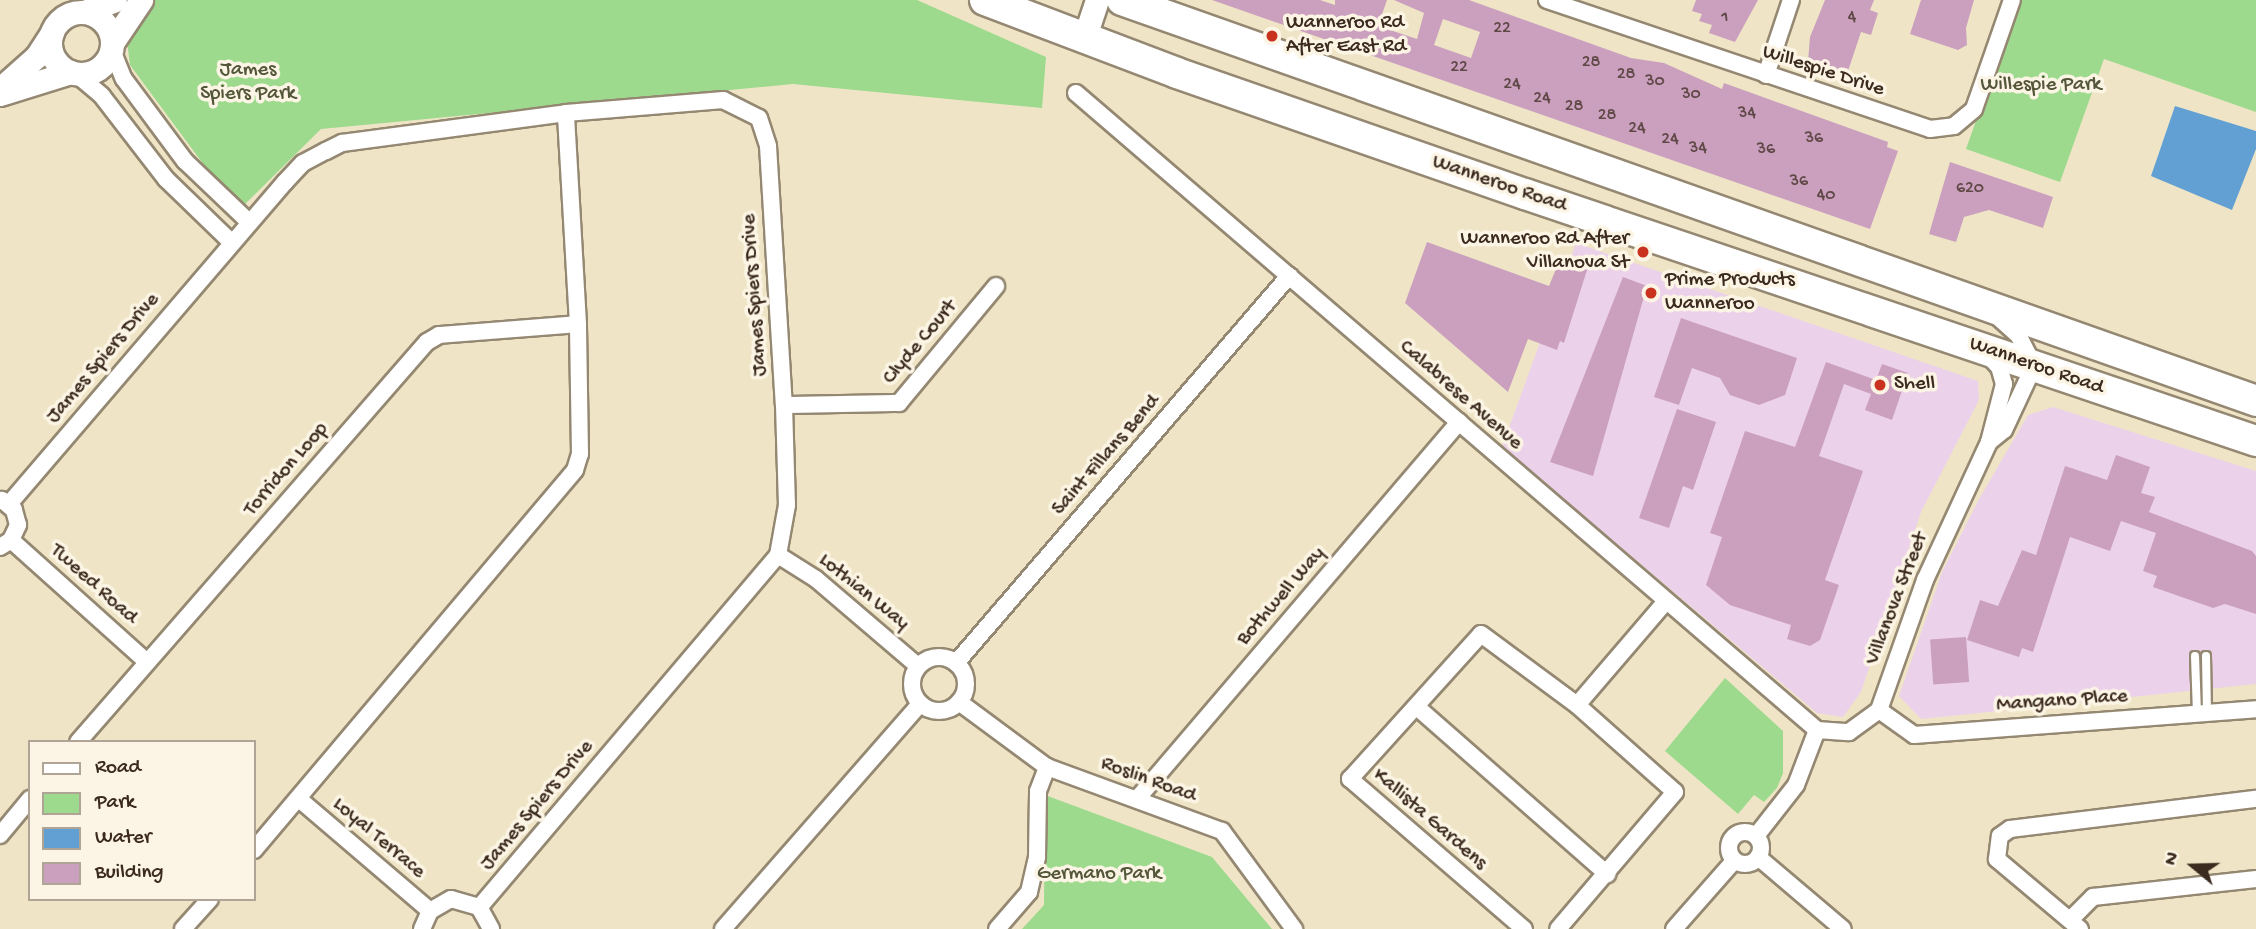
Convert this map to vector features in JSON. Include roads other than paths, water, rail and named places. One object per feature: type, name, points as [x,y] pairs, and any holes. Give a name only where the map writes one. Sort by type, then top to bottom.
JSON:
[{"type":"highway","name":"Wanneroo Road","points":[[985,0],[1084,40],[1982,349],[2029,379],[2256,441]]},
{"type":"highway","name":"Wanneroo Road","points":[[1122,0],[1510,136],[1991,310],[2256,401]]},
{"type":"highway","points":[[1510,136],[1491,149],[1489,161],[1499,170],[1635,219],[1677,244]]},
{"type":"highway","points":[[2121,354],[2172,354],[2256,382]]},
{"type":"street","points":[[0,92],[32,62],[64,17],[115,0]]},
{"type":"street","points":[[0,92],[101,67],[141,0]]},
{"type":"street","points":[[1084,40],[1097,0]]},
{"type":"street","name":"Willespie Drive","points":[[1547,0],[1572,4],[1766,75],[1930,129],[1954,127],[1974,109],[2012,0]]},
{"type":"street","points":[[1766,75],[1791,0]]},
{"type":"street","points":[[84,12],[104,22],[124,79],[185,162],[249,222]]},
{"type":"street","points":[[52,33],[53,57],[102,96],[166,179],[231,242]]},
{"type":"street","name":"Calabrese Avenue","points":[[1076,93],[1817,730]]},
{"type":"street","name":"James Spiers Drive","points":[[4,501],[303,163],[342,143],[566,113],[723,100],[759,118],[768,146],[784,405],[787,505],[778,555],[479,907]]},
{"type":"street","points":[[256,848],[575,470],[580,454],[578,324],[566,113]]},
{"type":"street","name":"Saint Fillans Bend","points":[[956,663],[1289,276]]},
{"type":"street","name":"Clyde Court","points":[[784,405],[899,403],[996,286]]},
{"type":"street","points":[[1991,310],[2019,335],[2029,379]]},
{"type":"street","name":"Torridon Loop","points":[[80,740],[427,342],[439,335],[578,324]]},
{"type":"street","name":"Villanova Street","points":[[1879,710],[1925,580],[1989,442],[2004,384],[1999,367],[1982,349]]},
{"type":"street","name":"Villanova Street","points":[[1989,442],[2004,430],[2029,379]]},
{"type":"street","name":"Bothwell Way","points":[[1137,799],[1459,422]]},
{"type":"street","points":[[4,501],[18,521],[6,544]]},
{"type":"street","name":"Tweed Road","points":[[6,544],[146,661]]},
{"type":"street","name":"Lothian Way","points":[[778,555],[816,579],[918,666]]},
{"type":"street","points":[[1577,705],[1666,601]]},
{"type":"street","name":"Kallista Gardens","points":[[1524,929],[1350,779],[1418,708],[1481,634],[1577,705],[1675,792],[1558,929]]},
{"type":"street","points":[[934,657],[956,663],[966,678],[959,702],[943,711],[920,704],[912,687],[918,666],[934,657]]},
{"type":"street","name":"Roslin Road","points":[[959,702],[1048,767],[1222,831],[1294,929]]},
{"type":"street","points":[[723,929],[920,704]]},
{"type":"street","points":[[1418,708],[1607,874]]},
{"type":"street","name":"Mangano Place","points":[[1879,710],[1914,735],[2256,709]]},
{"type":"street","points":[[1756,836],[1796,785],[1817,730],[1849,732],[1879,710]]},
{"type":"street","points":[[997,929],[1030,892],[1037,857],[1038,791],[1048,767]]},
{"type":"street","name":"Loyal Terrace","points":[[299,799],[430,911]]},
{"type":"street","points":[[2256,799],[2010,829],[2000,835],[1997,859],[2075,924],[2093,897],[2256,879]]},
{"type":"street","points":[[0,835],[28,801]]},
{"type":"street","points":[[1734,861],[1729,851],[1731,840],[1740,833],[1756,836]]},
{"type":"street","points":[[1734,861],[1750,864],[1759,858],[1761,846],[1756,836]]},
{"type":"street","points":[[1759,858],[1843,929]]},
{"type":"street","points":[[1674,929],[1734,861]]},
{"type":"street","points":[[422,929],[430,911],[452,900],[479,907],[491,929]]},
{"type":"street","points":[[183,929],[208,901]]},
{"type":"lane","points":[[2195,656],[2202,713]]},
{"type":"lane","points":[[2202,713],[2206,656]]},
{"type":"water","points":[[2175,106],[2256,131],[2256,149],[2232,210],[2151,176]]},
{"type":"place","name":"Wanneroo Rd After East Rd","points":[[1272,36]]},
{"type":"place","name":"Wanneroo Rd After Villanova St","points":[[1643,252]]},
{"type":"place","name":"Prime Products Wanneroo","points":[[1651,293]]},
{"type":"place","name":"Shell","points":[[1880,385]]},
{"type":"park label","name":"James Spiers Park","points":[[248,83]]},
{"type":"park label","name":"Willespie Park","points":[[2041,86]]},
{"type":"park label","name":"Germano Park","points":[[1099,875]]}]
